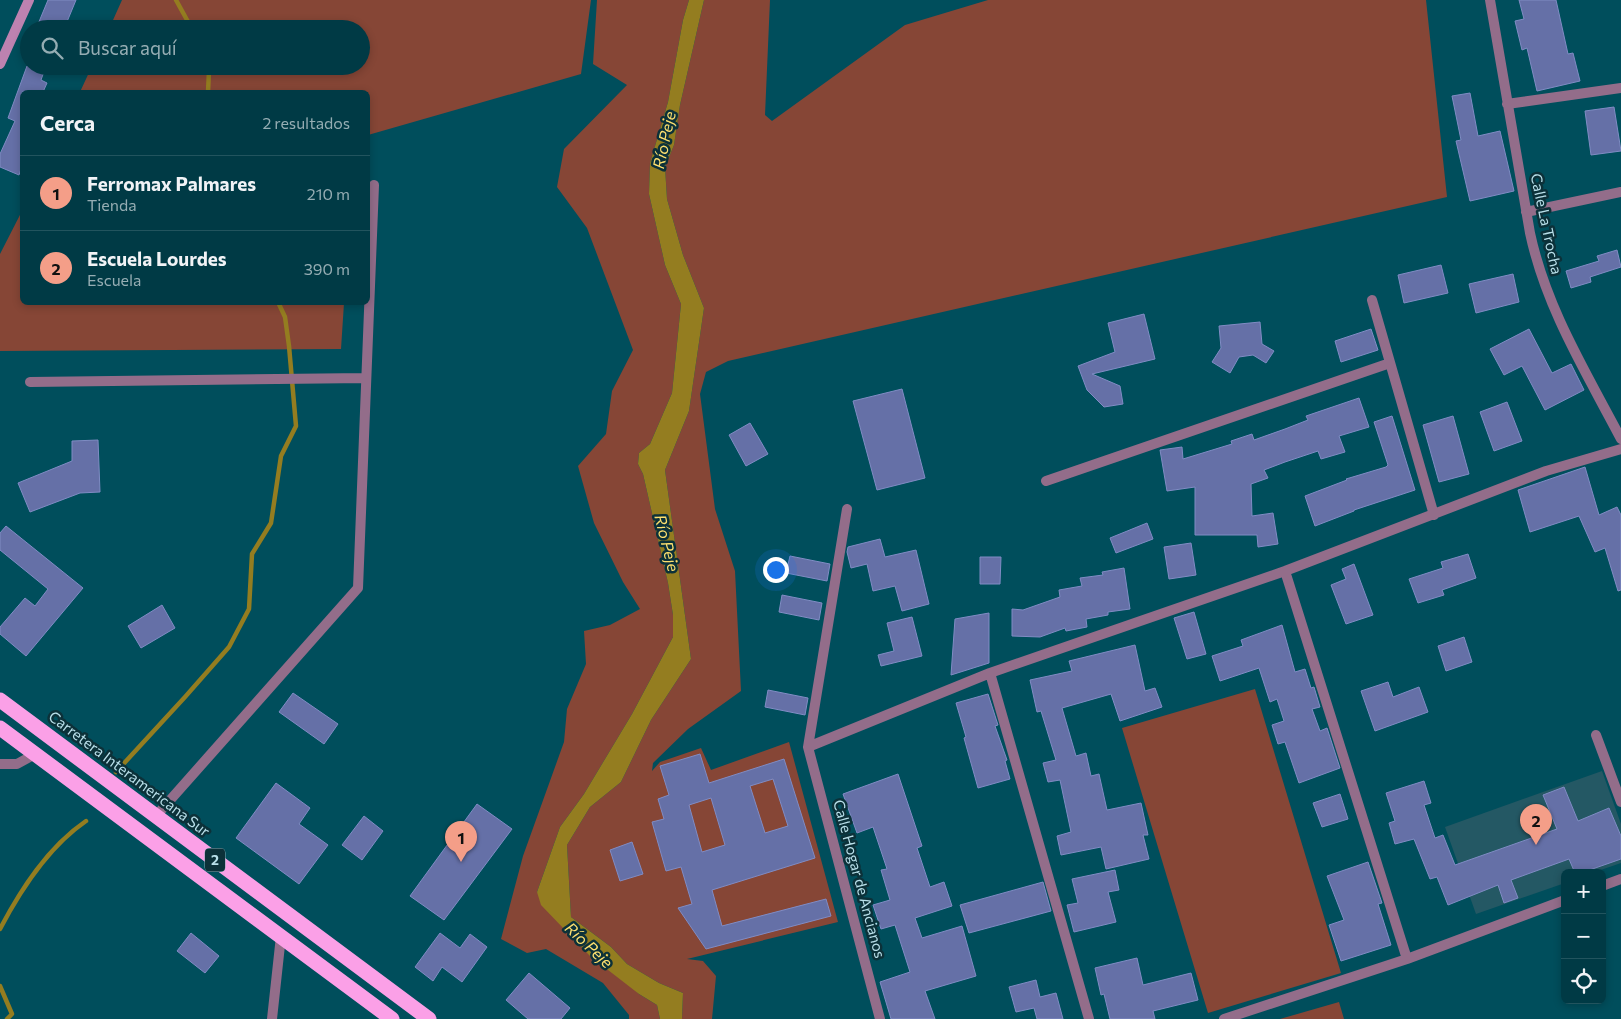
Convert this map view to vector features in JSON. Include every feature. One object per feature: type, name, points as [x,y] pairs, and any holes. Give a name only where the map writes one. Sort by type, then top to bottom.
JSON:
[{"type":"highway","name":"Carretera Interamericana Sur","points":[[0,700],[429,1019]]},
{"type":"highway","name":"2","points":[[0,728],[392,1019]]},
{"type":"street","points":[[0,64],[29,0]]},
{"type":"street","name":"Calle La Trocha","points":[[1490,0],[1526,212],[1538,268],[1556,315],[1621,439]]},
{"type":"street","points":[[1508,104],[1621,88]]},
{"type":"street","points":[[370,282],[374,186]]},
{"type":"street","points":[[1526,212],[1621,192]]},
{"type":"street","points":[[1372,300],[1434,515]]},
{"type":"street","points":[[156,816],[358,588],[369,305]]},
{"type":"street","points":[[1046,481],[1390,363]]},
{"type":"street","points":[[30,382],[366,378]]},
{"type":"street","points":[[808,747],[990,673],[1285,571],[1546,471],[1621,449]]},
{"type":"street","points":[[808,747],[847,509]]},
{"type":"street","points":[[1285,571],[1407,959]]},
{"type":"street","points":[[990,673],[1089,1019]]},
{"type":"street","points":[[1596,735],[1621,802]]},
{"type":"street","name":"Calle Hogar de Ancianos","points":[[808,747],[880,1019]]},
{"type":"street","points":[[0,764],[17,764],[35,754]]},
{"type":"street","points":[[1606,885],[1621,879]]},
{"type":"street","points":[[1224,1019],[1407,959],[1561,901]]},
{"type":"street","points":[[272,1019],[281,936]]},
{"type":"shaded area","points":[[122,0],[591,0],[581,74],[370,134],[370,90],[81,90],[88,75],[370,75],[370,20],[113,20]]},
{"type":"shaded area","points":[[597,0],[689,0],[683,20],[668,102],[650,163],[649,194],[665,265],[681,304],[672,393],[650,444],[639,453],[638,464],[643,474],[668,583],[673,615],[673,637],[632,714],[584,794],[560,827],[537,892],[639,994],[657,1005],[660,1019],[629,1019],[629,1015],[603,983],[546,949],[527,953],[501,939],[523,856],[564,742],[567,709],[586,664],[584,631],[610,625],[640,609],[623,582],[594,523],[578,466],[606,434],[612,391],[633,350],[587,228],[557,187],[564,149],[627,85],[593,64]]},
{"type":"shaded area","points":[[704,0],[770,0],[765,115],[772,121],[905,25],[988,0],[1426,0],[1447,197],[728,361],[706,372],[700,394],[715,509],[735,571],[741,691],[688,729],[653,763],[652,771],[660,762],[701,748],[711,770],[789,742],[838,922],[687,959],[703,961],[716,976],[712,1019],[682,1019],[683,993],[659,983],[627,964],[611,947],[571,917],[567,845],[590,807],[621,782],[651,720],[691,659],[665,470],[689,411],[704,308],[683,255],[667,199],[665,167],[674,145],[680,105]]},
{"type":"shaded area","points":[[20,215],[20,305],[344,305],[341,349],[0,351],[0,254]]},
{"type":"shaded area","points":[[1255,689],[1341,973],[1208,1013],[1122,728]]},
{"type":"shaded area","points":[[1602,771],[1621,824],[1621,863],[1604,869],[1561,869],[1561,884],[1476,914],[1445,827]]},
{"type":"shaded area","points":[[1339,1002],[1344,1019],[1280,1019]]},
{"type":"water","name":"Río Peje","points":[[689,0],[704,0],[680,105],[674,145],[665,167],[667,199],[683,255],[704,308],[689,411],[665,470],[691,659],[651,720],[621,782],[590,807],[567,845],[571,917],[611,947],[627,964],[659,983],[683,993],[682,1019],[660,1019],[657,1005],[639,994],[590,956],[541,905],[537,892],[560,827],[584,794],[632,714],[673,637],[673,615],[668,583],[643,474],[638,464],[639,453],[650,444],[672,393],[681,304],[665,265],[649,194],[650,163],[668,102],[683,20]]},
{"type":"building","points":[[48,0],[76,0],[68,20],[40,20]]},
{"type":"building","points":[[1519,0],[1556,0],[1568,54],[1573,53],[1580,81],[1537,91],[1527,48],[1522,50],[1515,21],[1524,19]]},
{"type":"building","points":[[24,75],[43,75],[41,80],[47,83],[44,90],[20,90],[19,175],[0,167],[0,154],[15,121],[8,118]]},
{"type":"building","points":[[1470,93],[1478,136],[1500,131],[1514,191],[1470,201],[1456,141],[1461,140],[1452,96]]},
{"type":"building","points":[[1614,107],[1621,151],[1591,155],[1585,111]]},
{"type":"building","points":[[1617,250],[1621,267],[1590,277],[1591,282],[1571,288],[1566,271],[1599,261],[1597,256]]},
{"type":"building","points":[[1441,265],[1448,293],[1404,303],[1398,275]]},
{"type":"building","points":[[1513,274],[1519,302],[1476,313],[1469,284]]},
{"type":"building","points":[[1144,314],[1155,359],[1092,374],[1120,386],[1123,404],[1104,407],[1087,390],[1078,366],[1115,352],[1108,323]]},
{"type":"building","points":[[1260,322],[1262,344],[1274,351],[1266,363],[1253,355],[1239,357],[1230,373],[1212,362],[1221,348],[1219,326]]},
{"type":"building","points":[[1371,329],[1378,350],[1341,362],[1335,341]]},
{"type":"building","points":[[1529,329],[1552,373],[1571,364],[1584,390],[1545,410],[1522,366],[1504,375],[1490,349]]},
{"type":"building","points":[[902,389],[925,478],[877,490],[853,401]]},
{"type":"building","points":[[1359,398],[1369,427],[1339,436],[1345,452],[1321,459],[1318,451],[1285,462],[1264,470],[1268,478],[1251,484],[1252,516],[1273,513],[1278,544],[1258,547],[1257,535],[1195,535],[1195,487],[1167,491],[1160,450],[1182,447],[1183,459],[1232,444],[1231,441],[1252,434],[1254,440],[1308,420],[1306,416]]},
{"type":"building","points":[[1507,402],[1522,441],[1494,451],[1480,412]]},
{"type":"building","points":[[1392,416],[1415,490],[1354,510],[1315,526],[1305,496],[1346,479],[1386,467],[1388,465],[1374,422]]},
{"type":"building","points":[[1453,416],[1469,474],[1439,482],[1423,425]]},
{"type":"building","points":[[750,423],[768,454],[746,466],[729,435]]},
{"type":"building","points":[[98,440],[100,492],[80,493],[30,512],[18,483],[72,461],[72,441]]},
{"type":"building","points":[[1585,467],[1599,515],[1617,507],[1621,515],[1621,590],[1618,591],[1605,548],[1595,552],[1579,516],[1530,532],[1518,490]]},
{"type":"building","points":[[1147,523],[1153,539],[1116,553],[1110,538]]},
{"type":"building","points":[[6,526],[83,588],[26,656],[0,634],[0,627],[25,598],[35,606],[48,589],[0,550],[0,533]]},
{"type":"building","points":[[880,539],[885,557],[916,550],[929,604],[902,611],[895,586],[873,591],[867,564],[851,568],[847,552],[848,547]]},
{"type":"building","points":[[1191,543],[1196,575],[1169,579],[1164,547]]},
{"type":"building","points":[[1468,554],[1476,578],[1442,590],[1444,595],[1418,603],[1409,579],[1443,568],[1441,562]]},
{"type":"building","points":[[790,556],[830,564],[827,581],[786,573]]},
{"type":"building","points":[[980,557],[1001,557],[1000,584],[980,584]]},
{"type":"building","points":[[1354,564],[1373,615],[1346,624],[1331,585],[1346,579],[1342,569]]},
{"type":"building","points":[[1124,568],[1130,609],[1108,612],[1108,615],[1086,619],[1087,627],[1066,631],[1065,628],[1040,637],[1012,636],[1012,609],[1023,610],[1060,597],[1059,590],[1082,586],[1080,578],[1103,575],[1102,572]]},
{"type":"building","points":[[782,595],[822,603],[819,620],[779,612]]},
{"type":"building","points":[[162,605],[175,628],[141,648],[128,626]]},
{"type":"building","points":[[1194,612],[1206,654],[1187,659],[1174,618]]},
{"type":"building","points":[[989,613],[989,663],[951,675],[955,619]]},
{"type":"building","points":[[912,617],[922,656],[881,666],[878,655],[894,651],[887,623]]},
{"type":"building","points":[[1282,625],[1295,672],[1305,669],[1311,688],[1314,687],[1320,707],[1312,709],[1320,731],[1327,728],[1340,768],[1299,783],[1285,742],[1278,744],[1272,725],[1284,721],[1277,699],[1270,702],[1259,668],[1220,681],[1212,656],[1243,646],[1241,640]]},
{"type":"building","points":[[1464,637],[1472,662],[1446,671],[1438,646]]},
{"type":"building","points":[[1135,645],[1145,691],[1155,688],[1162,707],[1120,721],[1111,694],[1062,708],[1076,756],[1086,753],[1091,776],[1099,774],[1107,810],[1141,803],[1148,835],[1143,835],[1149,859],[1106,869],[1101,847],[1061,855],[1057,836],[1071,832],[1060,780],[1048,782],[1043,763],[1056,760],[1041,711],[1037,712],[1030,680],[1072,671],[1069,661]]},
{"type":"building","points":[[1388,682],[1393,697],[1419,687],[1428,712],[1375,731],[1361,691]]},
{"type":"building","points":[[768,690],[808,698],[805,715],[765,707]]},
{"type":"building","points":[[293,693],[338,724],[324,744],[279,712]]},
{"type":"building","points":[[988,694],[998,725],[995,726],[1007,760],[1005,761],[1010,779],[978,788],[956,703]]},
{"type":"building","points":[[700,754],[709,783],[784,759],[815,858],[712,890],[722,926],[826,899],[831,916],[706,949],[678,908],[692,904],[681,867],[666,871],[652,822],[664,819],[658,799],[669,795],[660,766]],"holes":[[[773,779],[788,826],[765,833],[750,786]],[[711,798],[725,845],[702,852],[689,805]]]},
{"type":"building","points":[[898,774],[922,846],[917,848],[930,887],[944,882],[952,906],[915,918],[922,938],[962,926],[976,976],[925,991],[935,1019],[891,1019],[880,982],[910,972],[895,925],[881,929],[873,905],[890,900],[881,870],[887,869],[873,827],[857,833],[843,794]]},
{"type":"building","points":[[1424,781],[1431,803],[1424,805],[1435,838],[1443,835],[1455,865],[1557,829],[1543,795],[1564,787],[1578,821],[1609,808],[1621,836],[1621,859],[1592,869],[1573,869],[1569,859],[1511,880],[1518,898],[1504,903],[1498,885],[1448,905],[1437,877],[1430,879],[1414,839],[1395,844],[1389,823],[1395,821],[1386,793]]},
{"type":"building","points":[[276,783],[310,808],[299,824],[328,845],[299,884],[236,838]]},
{"type":"building","points":[[1340,794],[1348,819],[1322,827],[1313,803]]},
{"type":"building","points":[[477,804],[512,829],[444,920],[410,896]]},
{"type":"building","points":[[364,816],[383,831],[362,860],[342,845]]},
{"type":"building","points":[[632,842],[643,874],[620,881],[610,850]]},
{"type":"building","points":[[1368,862],[1382,903],[1378,904],[1391,945],[1341,961],[1329,925],[1344,920],[1327,876]]},
{"type":"building","points":[[1115,870],[1119,890],[1108,892],[1116,922],[1074,932],[1067,905],[1078,903],[1072,879]]},
{"type":"building","points":[[1043,882],[1051,911],[969,933],[960,905]]},
{"type":"building","points":[[191,933],[219,956],[205,973],[177,951]]},
{"type":"building","points":[[440,933],[460,948],[470,934],[487,947],[462,982],[442,967],[433,981],[415,967]]},
{"type":"building","points":[[1137,958],[1143,985],[1191,973],[1198,1000],[1153,1011],[1155,1019],[1110,1019],[1104,994],[1101,995],[1095,968]]},
{"type":"building","points":[[529,973],[570,1008],[561,1019],[528,1019],[506,1000]]},
{"type":"building","points":[[1036,980],[1040,997],[1056,993],[1063,1019],[1037,1019],[1034,1008],[1016,1012],[1009,987]]},
{"type":"waterway","points":[[176,0],[187,20]]},
{"type":"waterway","points":[[208,90],[209,75]]},
{"type":"waterway","points":[[116,772],[229,647],[249,609],[252,554],[271,523],[281,456],[296,426],[289,346],[285,317],[279,305]]},
{"type":"waterway","points":[[0,929],[26,884],[48,856],[72,831],[86,821]]},
{"type":"waterway","points":[[0,986],[12,1014],[7,1019]]},
{"type":"place","name":"Escuela Lourdes","points":[[1536,845]]},
{"type":"place","name":"Ferromax Palmares","points":[[461,862]]}]
